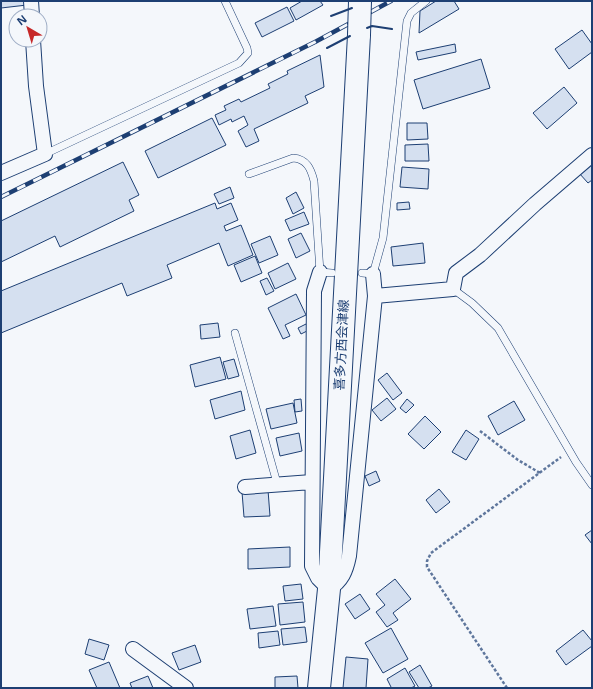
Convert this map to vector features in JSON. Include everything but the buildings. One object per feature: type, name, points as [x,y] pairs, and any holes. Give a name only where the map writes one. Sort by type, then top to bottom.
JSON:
[{"type":"main road","name":"喜多方西会津線","points":[[319,688],[329,590],[360,1]]},
{"type":"street","points":[[1,173],[45,154],[36,86],[34,48]]},
{"type":"street","points":[[375,296],[453,289],[456,273],[480,255],[535,204],[592,155]]},
{"type":"street","points":[[326,272],[314,291],[312,566],[318,578],[329,590],[338,584],[346,571],[349,556],[375,296],[367,274]]},
{"type":"street","points":[[245,487],[312,482]]},
{"type":"street","points":[[133,649],[186,688]]},
{"type":"lane","points":[[45,154],[239,63],[248,53],[247,48],[225,1]]},
{"type":"lane","points":[[367,274],[383,238],[407,21],[411,12],[426,1]]},
{"type":"lane","points":[[249,174],[293,158],[299,158],[311,169],[314,181],[326,272]]},
{"type":"lane","points":[[453,289],[472,303],[498,328],[570,451],[592,485]]},
{"type":"lane","points":[[235,333],[277,484]]},
{"type":"path","points":[[480,431],[518,460],[540,473]]},
{"type":"path","points":[[507,688],[428,567],[427,561],[431,553],[570,451]]},
{"type":"railway","points":[[1,197],[315,42],[391,1]]},
{"type":"wall","points":[[331,16],[352,8]]},
{"type":"wall","points":[[367,28],[372,26],[392,29]]},
{"type":"wall","points":[[327,48],[350,36]]}]
